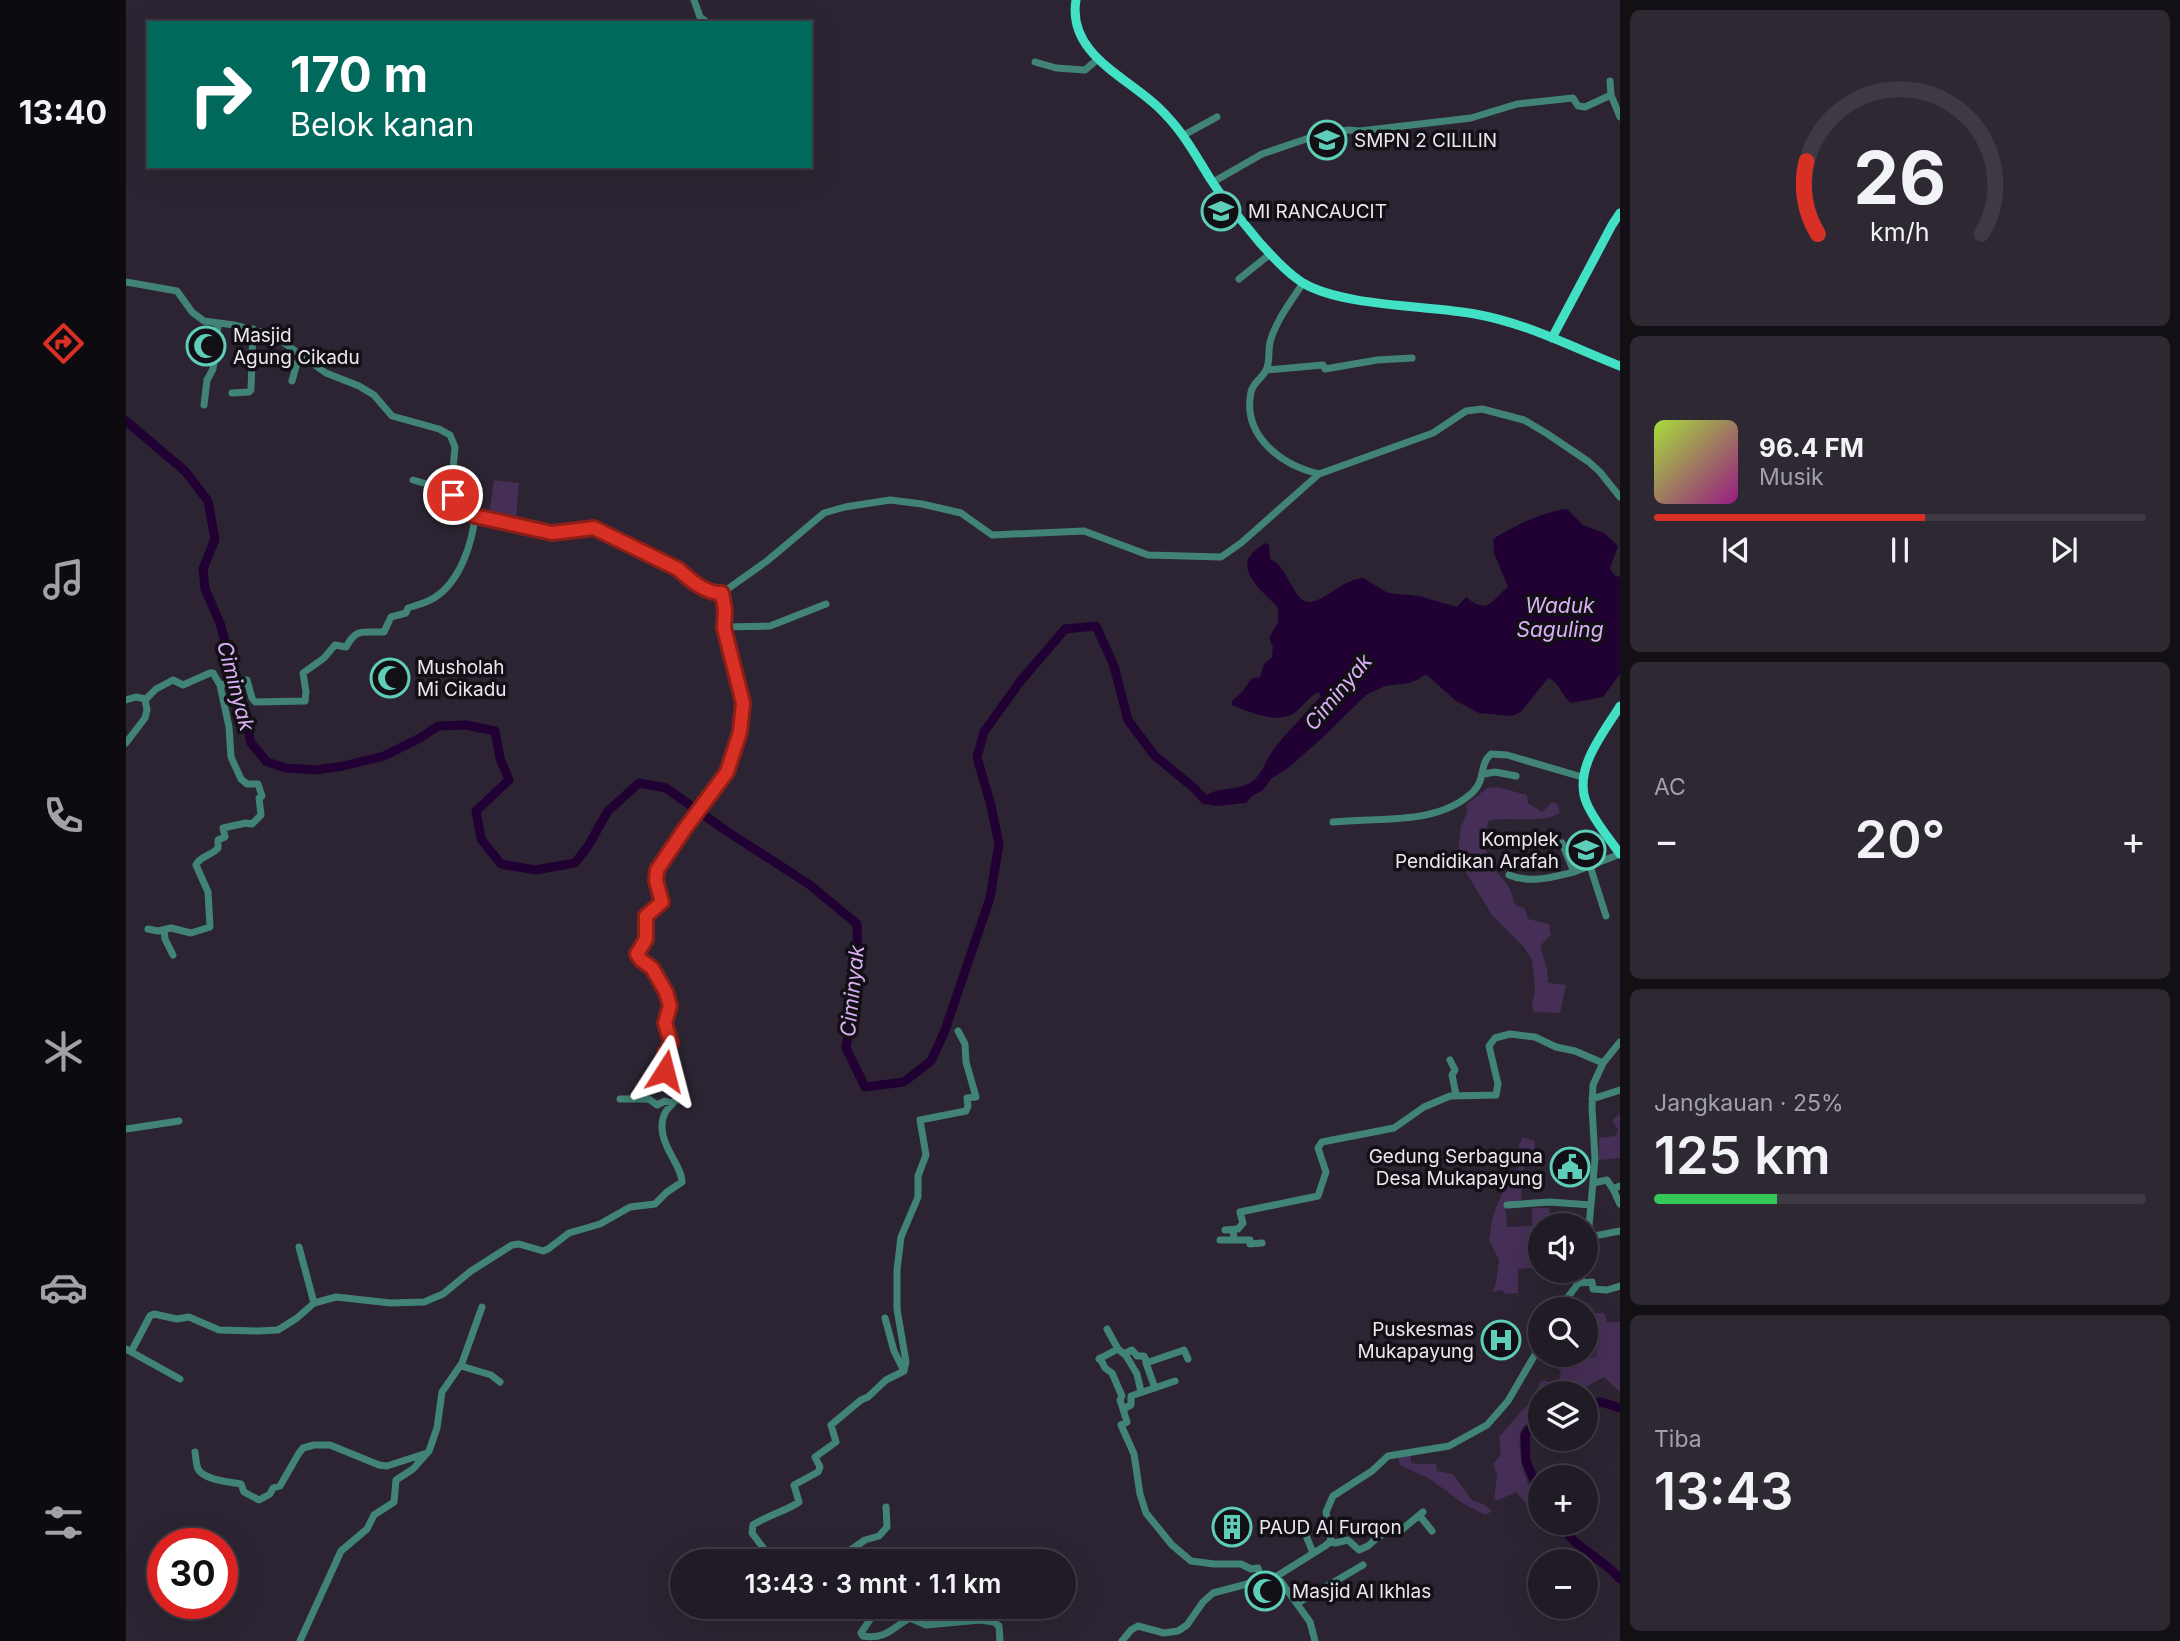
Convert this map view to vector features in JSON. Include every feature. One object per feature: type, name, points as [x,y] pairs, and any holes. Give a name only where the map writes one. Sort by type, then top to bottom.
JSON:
[{"type":"main road","points":[[1076,0],[1074,13],[1077,30],[1086,47],[1136,88],[1184,135],[1213,182],[1270,254],[1304,283],[1337,296],[1499,319],[1523,326],[1620,366]]},
{"type":"main road","points":[[1552,338],[1620,213]]},
{"type":"main road","points":[[1620,706],[1593,751],[1583,778],[1583,794],[1587,804],[1620,854]]},
{"type":"street","points":[[694,0],[700,17],[705,21]]},
{"type":"street","points":[[1035,62],[1056,68],[1085,70],[1098,59]]},
{"type":"street","points":[[1610,81],[1611,95],[1620,117]]},
{"type":"street","points":[[1213,182],[1262,155],[1326,134],[1471,118],[1517,104],[1573,98],[1578,106],[1583,107],[1611,95]]},
{"type":"street","points":[[1184,135],[1217,117]]},
{"type":"street","points":[[1239,279],[1270,254]]},
{"type":"street","points":[[126,282],[177,292],[197,317],[209,324],[253,329],[273,335],[326,373],[353,383],[374,395],[392,416],[439,429],[450,435],[455,447],[451,491]]},
{"type":"street","points":[[1304,283],[1274,330],[1268,349],[1266,370],[1255,381],[1251,390],[1251,412],[1259,437],[1266,446],[1286,460],[1319,474]]},
{"type":"street","points":[[204,405],[207,380],[213,369],[218,325]]},
{"type":"street","points":[[232,393],[251,390],[253,329]]},
{"type":"street","points":[[292,381],[301,357]]},
{"type":"street","points":[[1266,370],[1323,365],[1325,369],[1377,360],[1412,358]]},
{"type":"street","points":[[414,480],[451,491],[466,510],[475,516],[552,533],[594,528],[678,569],[689,579],[709,590],[722,593],[767,561],[824,513],[874,502],[909,502],[961,513],[992,535],[1089,531],[1139,552],[1160,557],[1221,557],[1319,474],[1433,433],[1466,411],[1482,409],[1524,420],[1546,433],[1589,462],[1620,497]]},
{"type":"street","points":[[220,685],[246,679],[253,701],[305,701],[307,697],[303,673],[324,658],[335,645],[346,647],[357,632],[384,632],[391,617],[406,613],[408,608],[434,598],[447,587],[470,543],[475,516]]},
{"type":"street","points":[[180,1379],[128,1350],[152,1314],[177,1319],[189,1317],[219,1330],[278,1329],[297,1318],[314,1303],[344,1296],[391,1303],[424,1302],[443,1294],[471,1271],[512,1245],[519,1244],[543,1251],[569,1233],[600,1224],[630,1207],[655,1204],[682,1182],[669,1154],[663,1130],[666,1110],[677,1099],[679,1092],[664,1066],[665,1053],[671,1043],[665,1023],[669,1000],[652,968],[637,954],[646,939],[646,916],[662,902],[656,881],[657,870],[727,772],[740,732],[743,703],[724,627],[722,593]]},
{"type":"street","points":[[724,627],[770,626],[826,604]]},
{"type":"street","points":[[145,699],[173,680],[183,685],[213,673],[220,685],[229,727],[231,758],[241,779],[247,784],[258,784],[262,796],[259,798],[261,815],[252,824],[223,828],[225,837],[218,840],[218,848],[214,853],[199,859],[195,865],[208,892],[210,927],[191,933],[171,928],[148,929]]},
{"type":"street","points":[[126,700],[136,697],[145,699]]},
{"type":"street","points":[[126,743],[145,718],[145,699]]},
{"type":"street","points":[[1333,822],[1430,814],[1462,800],[1477,788],[1485,760],[1491,754],[1583,778]]},
{"type":"street","points":[[1483,774],[1495,772],[1516,776]]},
{"type":"street","points":[[1562,843],[1574,872]]},
{"type":"street","points":[[1509,875],[1527,880],[1544,879],[1574,872],[1620,854]]},
{"type":"street","points":[[1590,866],[1606,916]]},
{"type":"street","points":[[164,930],[165,940],[173,955]]},
{"type":"street","points":[[904,1371],[906,1362],[896,1295],[897,1270],[901,1237],[919,1197],[918,1176],[926,1155],[920,1120],[966,1111],[967,1098],[975,1097],[966,1062],[965,1044],[958,1031]]},
{"type":"street","points":[[1234,1240],[1229,1230],[1236,1230],[1243,1223],[1240,1212],[1318,1196],[1326,1172],[1318,1148],[1322,1142],[1394,1128],[1424,1107],[1456,1095],[1497,1094],[1495,1066],[1489,1046],[1492,1040],[1500,1036],[1510,1034],[1535,1037],[1546,1044],[1576,1051],[1603,1063]]},
{"type":"street","points":[[1590,1213],[1595,1139],[1593,1085],[1603,1063],[1620,1042]]},
{"type":"street","points":[[1450,1060],[1455,1070],[1452,1075],[1456,1095]]},
{"type":"street","points":[[1592,1099],[1620,1090]]},
{"type":"street","points":[[620,1099],[649,1100],[657,1105],[665,1101],[672,1103]]},
{"type":"street","points":[[126,1129],[179,1121]]},
{"type":"street","points":[[1593,1183],[1607,1180],[1616,1188],[1620,1204]]},
{"type":"street","points":[[1507,1205],[1550,1202],[1591,1205]]},
{"type":"street","points":[[1598,1235],[1620,1231]]},
{"type":"street","points":[[1220,1240],[1250,1240],[1250,1244],[1262,1243]]},
{"type":"street","points":[[299,1247],[314,1303]]},
{"type":"street","points":[[1568,1297],[1579,1283]]},
{"type":"street","points":[[1592,1283],[1593,1289],[1607,1290],[1620,1286]]},
{"type":"street","points":[[300,1641],[341,1551],[369,1526],[374,1515],[394,1502],[396,1480],[413,1469],[431,1446],[437,1428],[442,1392],[462,1362],[482,1307]]},
{"type":"street","points":[[885,1318],[894,1351],[904,1371]]},
{"type":"street","points":[[1107,1329],[1137,1374],[1141,1392]]},
{"type":"street","points":[[1118,1349],[1099,1358],[1112,1373],[1122,1396],[1120,1400],[1127,1423],[1121,1424],[1134,1454],[1146,1513],[1186,1558],[1258,1568],[1262,1581]]},
{"type":"street","points":[[1125,1354],[1132,1350],[1137,1356],[1143,1356],[1155,1388]]},
{"type":"street","points":[[1147,1363],[1184,1350],[1188,1359]]},
{"type":"street","points":[[462,1362],[500,1382]]},
{"type":"street","points":[[1331,1541],[1326,1512],[1333,1496],[1372,1471],[1388,1456],[1449,1446],[1487,1425],[1508,1401],[1528,1367]]},
{"type":"street","points":[[764,1549],[752,1533],[753,1525],[799,1502],[794,1485],[818,1472],[820,1467],[815,1457],[836,1442],[831,1425],[860,1399],[904,1371]]},
{"type":"street","points":[[1123,1409],[1131,1405],[1131,1396],[1175,1381]]},
{"type":"street","points":[[195,1452],[201,1474],[224,1483],[241,1485],[244,1492],[259,1500],[270,1494],[273,1488],[280,1486],[299,1453],[307,1447],[330,1445],[387,1466],[425,1454]]},
{"type":"street","points":[[853,1549],[865,1540],[879,1536],[887,1527],[886,1507]]},
{"type":"street","points":[[1331,1541],[1348,1541],[1359,1550],[1379,1536],[1397,1528],[1399,1532],[1422,1514],[1432,1531]]},
{"type":"street","points":[[1301,1523],[1313,1553]]},
{"type":"street","points":[[1122,1641],[1138,1626],[1164,1633],[1178,1631],[1187,1625],[1213,1593],[1277,1576],[1331,1541]]},
{"type":"street","points":[[1298,1603],[1363,1565]]},
{"type":"street","points":[[1277,1576],[1310,1622],[1315,1641]]},
{"type":"street","points":[[871,1619],[862,1633],[863,1636],[890,1633],[909,1619]]},
{"type":"street","points":[[912,1619],[926,1625],[994,1622],[999,1626],[1000,1641]]},
{"type":"shaded area","points":[[494,480],[519,483],[516,520],[489,516]]},
{"type":"shaded area","points":[[1497,787],[1527,795],[1528,803],[1542,812],[1552,802],[1557,804],[1560,813],[1534,819],[1488,821],[1485,845],[1489,864],[1508,885],[1516,906],[1524,908],[1528,919],[1549,924],[1551,935],[1540,946],[1548,983],[1566,985],[1560,1013],[1534,1012],[1532,960],[1524,947],[1492,915],[1467,874],[1458,852],[1461,826],[1468,811],[1466,805],[1487,788]]},
{"type":"shaded area","name":"Komplek Pendidikan Arafah","points":[[1593,831],[1606,855],[1578,869],[1565,844]]},
{"type":"shaded area","points":[[1620,1114],[1620,1158],[1599,1160],[1599,1138],[1616,1136],[1618,1129],[1612,1120]]},
{"type":"shaded area","points":[[1522,1137],[1535,1141],[1534,1154],[1525,1158],[1521,1200],[1505,1203],[1507,1227],[1528,1226],[1528,1268],[1518,1269],[1518,1293],[1506,1294],[1501,1290],[1492,1292],[1499,1260],[1489,1240],[1493,1215],[1509,1177],[1519,1167]]},
{"type":"shaded area","points":[[1532,1208],[1549,1208],[1550,1213],[1532,1213]]},
{"type":"shaded area","points":[[1598,1313],[1604,1313],[1607,1322],[1620,1322],[1620,1392],[1604,1377],[1596,1381],[1559,1381],[1561,1372],[1557,1367],[1598,1367]]},
{"type":"shaded area","points":[[1528,1406],[1528,1423],[1522,1428],[1520,1446],[1528,1484],[1528,1506],[1516,1492],[1498,1500],[1494,1499],[1497,1475],[1493,1464],[1501,1455],[1499,1437]]},
{"type":"shaded area","points":[[1411,1455],[1411,1462],[1436,1464],[1437,1471],[1453,1474],[1472,1500],[1492,1511],[1486,1515],[1464,1504],[1430,1479],[1400,1465],[1398,1457]]},
{"type":"water","name":"Waduk Saguling","points":[[1567,509],[1583,525],[1604,533],[1618,546],[1610,568],[1614,575],[1620,577],[1620,674],[1603,697],[1571,703],[1548,678],[1521,712],[1512,716],[1479,713],[1456,701],[1427,675],[1422,676],[1409,683],[1385,686],[1366,695],[1321,739],[1288,768],[1272,778],[1263,790],[1246,803],[1217,806],[1202,800],[1210,793],[1253,781],[1279,742],[1321,696],[1318,692],[1297,711],[1274,718],[1232,705],[1232,701],[1251,679],[1260,677],[1264,664],[1272,657],[1273,647],[1269,638],[1278,622],[1278,608],[1257,586],[1247,566],[1248,559],[1258,548],[1265,543],[1269,545],[1270,559],[1281,569],[1299,596],[1309,602],[1321,599],[1347,583],[1363,578],[1388,593],[1419,596],[1457,607],[1466,597],[1485,606],[1508,587],[1494,553],[1493,539],[1538,516]]},
{"type":"waterway","name":"Ciminyak","points":[[126,421],[185,471],[208,501],[215,539],[203,569],[205,589],[220,623],[251,743],[267,762],[286,768],[316,770],[384,756],[438,726],[466,725],[495,731],[500,758],[509,780],[476,811],[481,839],[501,864],[535,870],[575,863],[608,811],[639,783],[666,788],[810,885],[857,924],[858,968],[846,1048],[865,1087],[904,1082],[931,1061],[944,1033],[990,898],[999,844],[977,757],[984,732],[1019,683],[1065,629],[1096,626],[1114,666],[1128,720],[1154,755],[1205,800],[1212,800]]},
{"type":"waterway","points":[[1598,1402],[1620,1408]]},
{"type":"waterway","points":[[1528,1431],[1525,1435],[1528,1466]]},
{"type":"waterway","points":[[1569,1535],[1620,1579]]},
{"type":"place","name":"SMPN 2 CILILIN","points":[[1327,140]]},
{"type":"place","name":"MI RANCAUCIT","points":[[1221,211]]},
{"type":"place","name":"Masjid Agung Cikadu","points":[[206,346]]},
{"type":"place","name":"Musholah Mi Cikadu","points":[[390,678]]},
{"type":"place","name":"Komplek Pendidikan Arafah","points":[[1586,850]]},
{"type":"place","name":"Gedung Serbaguna Desa Mukapayung","points":[[1570,1167]]},
{"type":"place","name":"Puskesmas Mukapayung","points":[[1501,1340]]},
{"type":"place","name":"PAUD Al Furqon","points":[[1232,1527]]},
{"type":"place","name":"Masjid Al Ikhlas","points":[[1265,1591]]},
{"type":"route","points":[[453,495],[475,516],[552,533],[594,528],[678,569],[689,579],[709,590],[722,593],[726,615],[724,628],[743,703],[740,732],[727,772],[657,870],[656,881],[662,902],[646,916],[646,939],[637,954],[652,968],[669,1000],[665,1023],[671,1043],[665,1053],[665,1071]]}]
